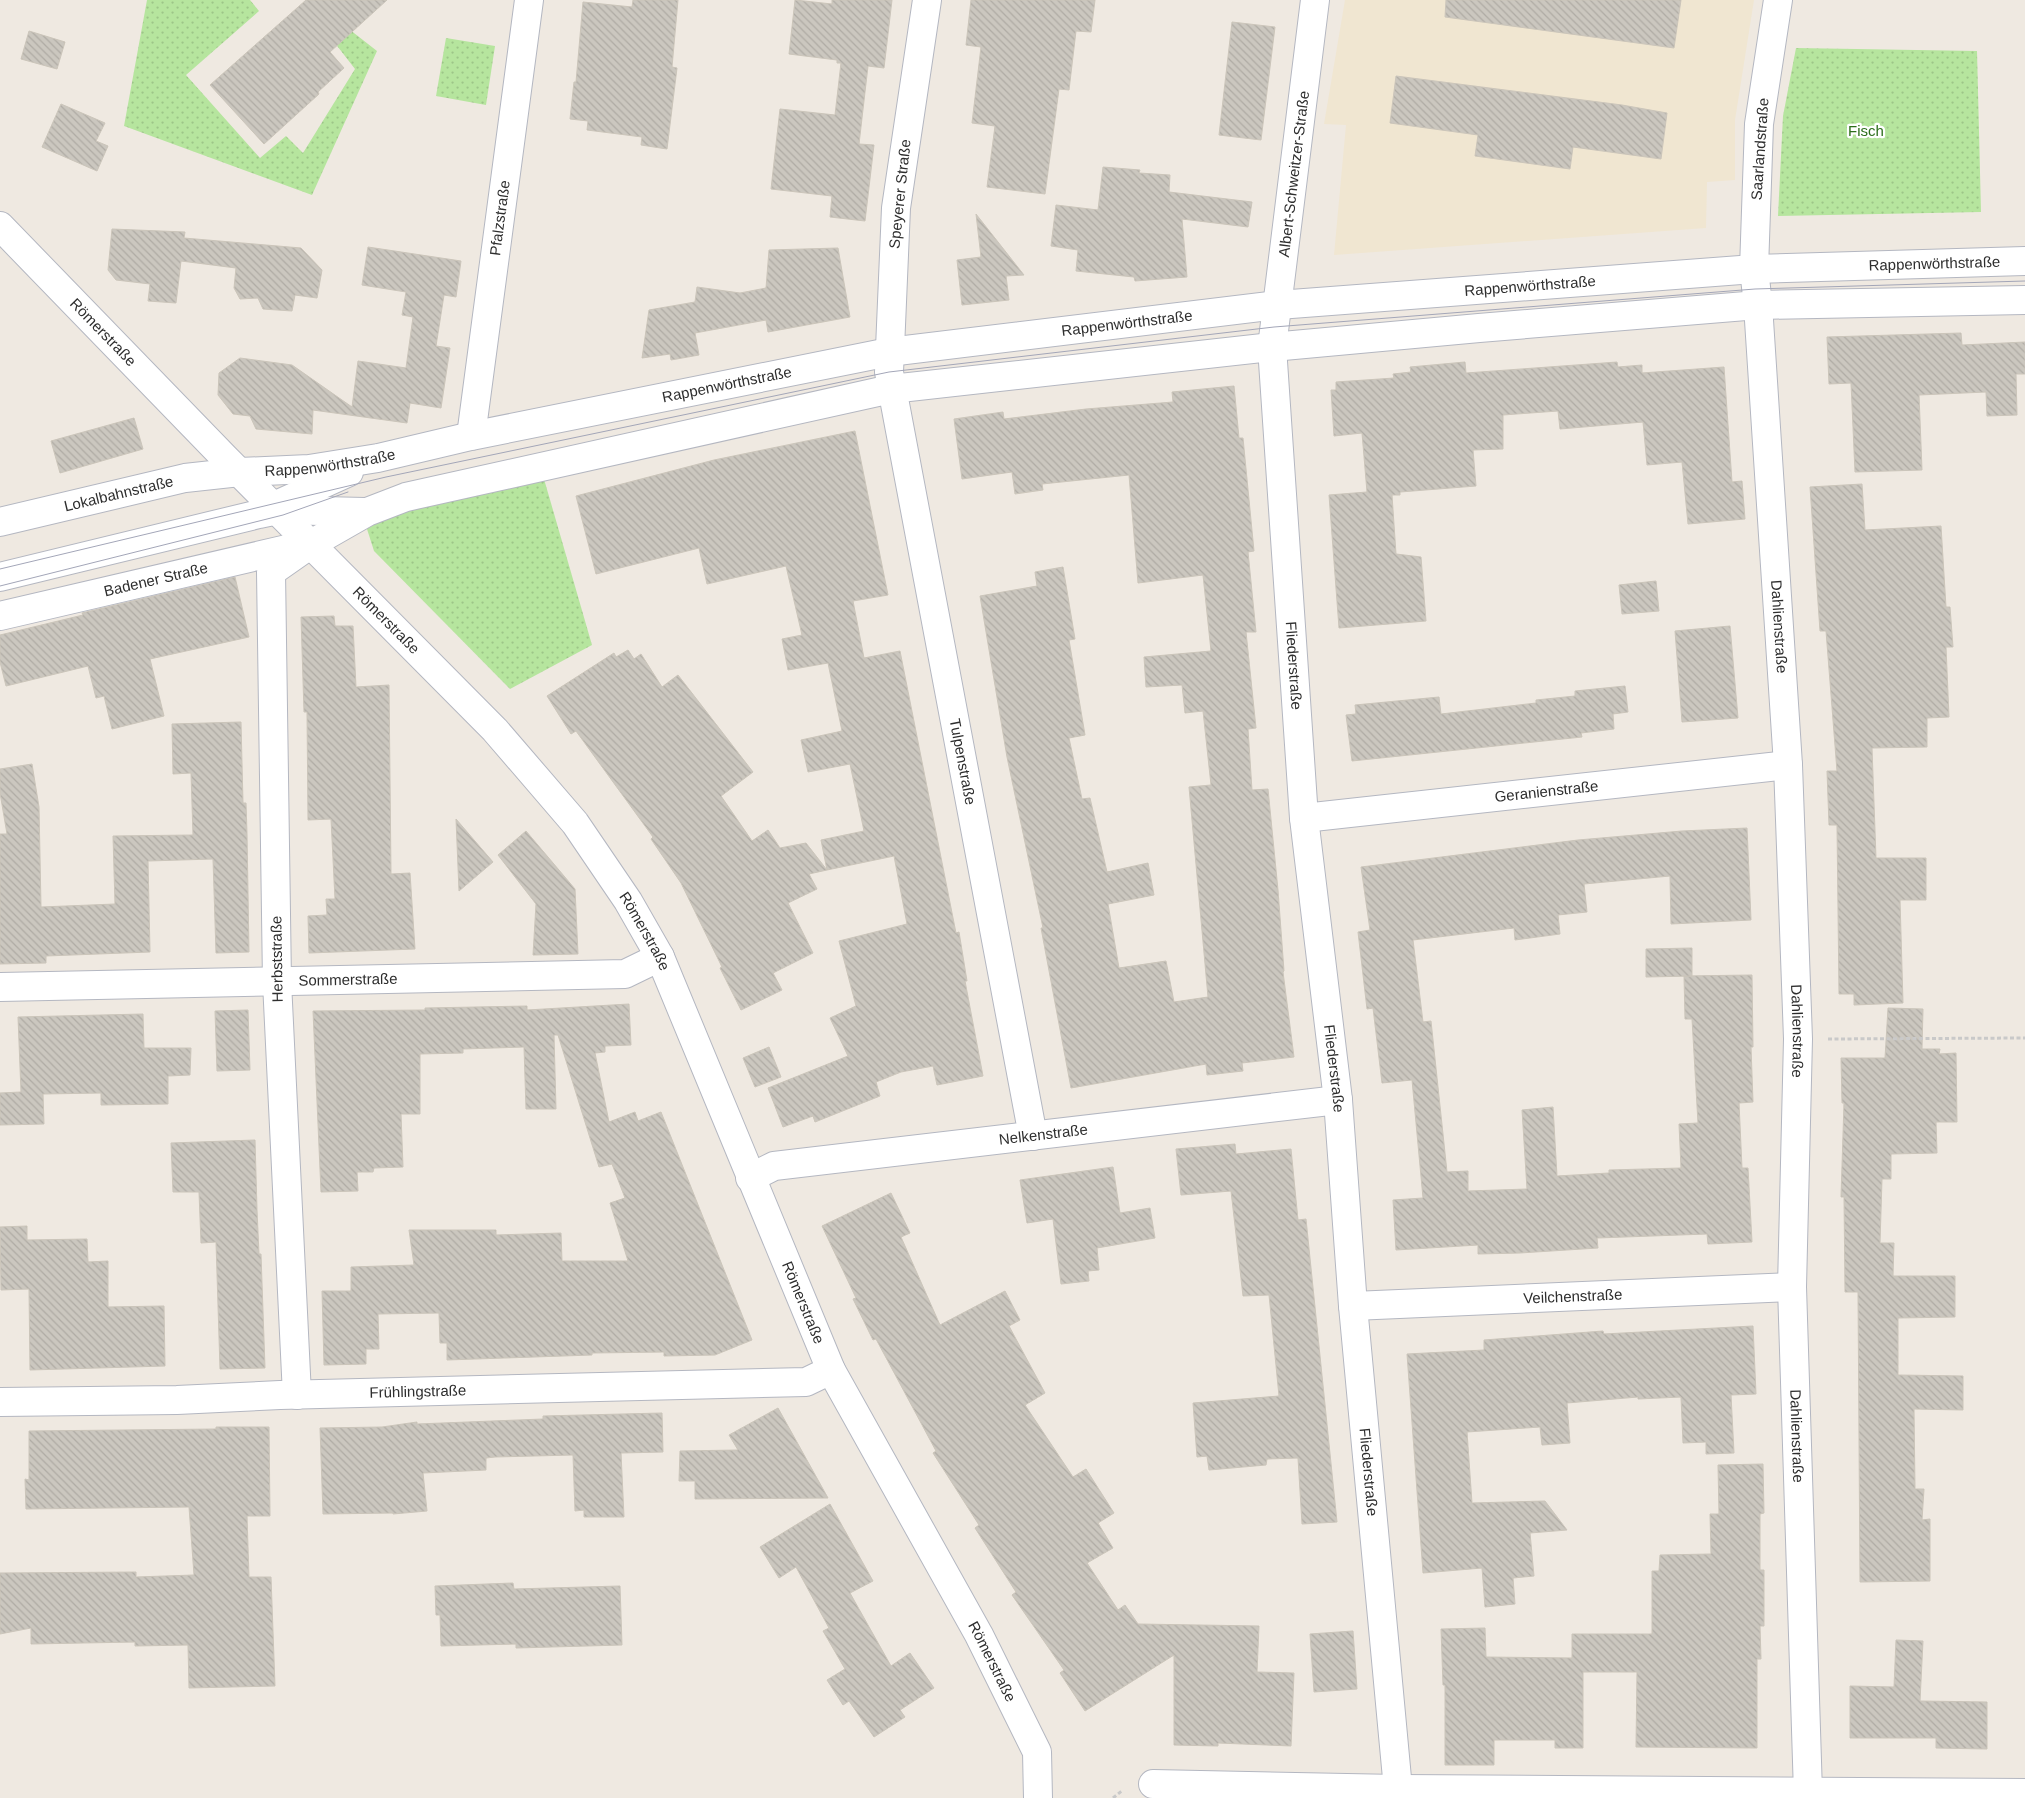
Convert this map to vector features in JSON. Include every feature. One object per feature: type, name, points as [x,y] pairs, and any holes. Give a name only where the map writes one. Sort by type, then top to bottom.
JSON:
[{"type":"street","name":"Pfalzstraße","points":[[471,436],[529,0]]},
{"type":"street","name":"Speyerer Straße","points":[[891,389],[889,352],[896,208],[927,0]]},
{"type":"street","name":"Albert-Schweitzer-Straße","points":[[1272,347],[1315,0]]},
{"type":"street","name":"Saarlandstraße","points":[[1754,269],[1759,124],[1778,0]]},
{"type":"street","name":"Römerstraße","points":[[4,237],[240,472],[270,510],[311,544],[495,730],[575,823],[628,901],[660,957],[831,1370],[974,1626],[1037,1752],[1038,1798]]},
{"type":"street","name":"Rappenwörthstraße","points":[[240,472],[309,469],[378,458],[471,436],[889,352],[1278,305],[1754,269],[2025,261]]},
{"type":"street","name":"Dahlienstraße","points":[[1754,269],[1758,305],[1788,765],[1798,1040],[1792,1287],[1808,1793]]},
{"type":"street","points":[[311,544],[367,512],[406,498],[891,389],[1272,347],[1758,305],[2025,300]]},
{"type":"street","name":"Fliederstraße","points":[[1272,347],[1304,818],[1338,1100],[1353,1306],[1398,1789]]},
{"type":"street","name":"Tulpenstraße","points":[[891,389],[1033,1136]]},
{"type":"street","points":[[0,577],[270,510],[378,458]]},
{"type":"street","name":"Lokalbahnstraße","points":[[0,522],[185,478],[240,472]]},
{"type":"street","points":[[270,510],[367,512]]},
{"type":"street","name":"Badener Straße","points":[[0,616],[234,560],[311,544]]},
{"type":"street","name":"Herbststraße","points":[[297,1395],[277,982],[271,572],[311,544]]},
{"type":"street","name":"Geranienstraße","points":[[1304,818],[1788,765]]},
{"type":"street","name":"Sommerstraße","points":[[0,987],[625,974],[660,957]]},
{"type":"street","name":"Nelkenstraße","points":[[750,1178],[774,1166],[1338,1100]]},
{"type":"street","name":"Veilchenstraße","points":[[1353,1306],[1792,1287]]},
{"type":"street","name":"Frühlingstraße","points":[[0,1402],[176,1400],[297,1395],[806,1382],[831,1370]]},
{"type":"street","points":[[1153,1784],[1398,1789],[2025,1793]]},
{"type":"path","points":[[1798,1040],[2025,1038]]},
{"type":"shaded area","points":[[1345,0],[1754,0],[1735,120],[1735,180],[1707,182],[1706,228],[1334,255],[1346,125],[1324,124]]},
{"type":"green space","points":[[147,0],[250,0],[259,11],[186,75],[260,158],[286,136],[303,153],[355,69],[331,38],[345,26],[377,51],[312,195],[124,126]]},
{"type":"green space","points":[[446,38],[495,46],[486,105],[436,96]]},
{"type":"green space","name":"Fisch","points":[[1796,48],[1977,51],[1981,212],[1778,216],[1783,116]]},
{"type":"green space","points":[[544,479],[592,645],[510,689],[374,551],[367,529],[389,515]]},
{"type":"building","points":[[306,0],[387,0],[330,52],[344,68],[318,92],[319,94],[264,144],[210,85]]},
{"type":"building","points":[[633,0],[678,0],[672,67],[677,68],[667,149],[641,145],[642,137],[587,130],[588,121],[570,119],[574,82],[576,82],[583,2],[632,7]]},
{"type":"building","points":[[795,0],[832,4],[832,0],[892,0],[884,68],[868,66],[859,144],[874,145],[865,221],[830,217],[832,196],[771,189],[780,109],[835,115],[841,63],[837,63],[837,60],[789,54]]},
{"type":"building","points":[[971,0],[1095,0],[1091,32],[1076,31],[1069,90],[1059,89],[1045,194],[987,187],[995,126],[972,123],[981,47],[966,45]]},
{"type":"building","points":[[1446,0],[1681,0],[1674,48],[1445,17]]},
{"type":"building","points":[[1232,22],[1275,27],[1261,140],[1219,135]]},
{"type":"building","points":[[29,31],[65,42],[57,69],[21,59]]},
{"type":"building","points":[[1396,76],[1622,105],[1667,113],[1661,159],[1573,147],[1570,169],[1475,156],[1478,135],[1390,123]]},
{"type":"building","points":[[61,104],[105,123],[96,141],[108,146],[97,171],[42,147]]},
{"type":"building","points":[[1103,167],[1140,170],[1139,173],[1170,175],[1169,192],[1252,202],[1248,227],[1182,219],[1187,277],[1135,281],[1134,277],[1076,271],[1078,250],[1051,246],[1056,205],[1098,210]]},
{"type":"building","points":[[976,214],[1024,275],[1006,276],[1009,300],[962,305],[957,260],[981,257]]},
{"type":"building","points":[[112,229],[185,232],[184,238],[301,248],[322,270],[317,298],[295,295],[292,311],[263,309],[258,298],[240,299],[234,288],[236,268],[181,261],[176,303],[148,301],[150,284],[116,280],[108,270]]},
{"type":"building","points":[[368,247],[461,261],[456,297],[444,295],[436,346],[450,348],[441,408],[410,403],[407,423],[313,410],[312,434],[256,429],[250,416],[233,414],[218,395],[219,373],[240,358],[292,365],[352,407],[358,361],[406,368],[413,317],[402,315],[406,292],[362,285]]},
{"type":"building","points":[[838,248],[850,317],[768,332],[766,320],[695,333],[699,355],[671,360],[670,354],[642,358],[649,310],[695,302],[697,287],[740,293],[766,288],[769,250]]},
{"type":"building","points":[[1961,333],[1962,345],[2025,342],[2025,374],[2016,374],[2017,415],[1987,416],[1986,392],[1919,395],[1922,470],[1855,472],[1851,383],[1829,384],[1827,337]]},
{"type":"building","points":[[1465,362],[1466,373],[1617,362],[1618,367],[1642,365],[1642,373],[1724,367],[1732,482],[1742,481],[1745,519],[1688,524],[1682,462],[1647,465],[1643,422],[1560,429],[1558,411],[1503,415],[1503,449],[1473,450],[1476,486],[1400,492],[1400,495],[1392,495],[1396,554],[1421,557],[1426,621],[1339,628],[1329,495],[1367,492],[1362,433],[1334,436],[1331,390],[1336,390],[1336,382],[1394,378],[1393,374],[1411,372],[1410,367]]},
{"type":"building","points":[[1234,386],[1239,438],[1243,438],[1254,551],[1248,552],[1256,632],[1246,632],[1256,728],[1248,729],[1252,790],[1268,789],[1278,890],[1283,972],[1294,1057],[1242,1063],[1243,1071],[1207,1075],[1206,1064],[1071,1088],[1041,928],[1043,928],[1007,757],[980,596],[1037,586],[1035,572],[1063,567],[1075,639],[1069,640],[1085,735],[1069,738],[1082,799],[1090,798],[1107,872],[1148,863],[1154,895],[1108,904],[1119,968],[1166,961],[1174,1002],[1208,997],[1189,787],[1211,785],[1203,711],[1185,713],[1182,685],[1146,687],[1144,657],[1211,651],[1203,575],[1138,583],[1129,475],[1042,484],[1043,490],[1015,494],[1012,472],[962,479],[954,419],[1003,412],[1004,419],[1086,409],[1173,402],[1172,392]]},
{"type":"building","points":[[134,418],[143,449],[60,473],[51,441]]},
{"type":"building","points":[[855,431],[888,595],[853,601],[864,658],[900,651],[956,933],[959,932],[967,981],[965,981],[983,1076],[937,1085],[933,1066],[901,1072],[876,1082],[880,1096],[815,1122],[813,1116],[783,1127],[768,1088],[848,1056],[830,1018],[856,1006],[839,941],[907,924],[894,856],[827,870],[821,840],[864,831],[850,764],[808,772],[801,740],[842,731],[828,663],[788,670],[782,639],[802,635],[786,566],[707,584],[699,548],[596,574],[576,496],[714,460]]},
{"type":"building","points":[[1862,484],[1865,530],[1941,526],[1946,607],[1950,607],[1953,647],[1946,647],[1949,717],[1927,718],[1927,747],[1872,748],[1876,858],[1926,858],[1926,900],[1900,900],[1903,1003],[1854,1005],[1854,994],[1839,994],[1837,825],[1829,825],[1827,771],[1837,771],[1826,631],[1820,631],[1810,487]]},
{"type":"building","points":[[235,577],[249,637],[150,659],[164,716],[112,729],[104,696],[96,698],[88,666],[6,686],[0,662],[0,635],[83,615],[82,613]]},
{"type":"building","points":[[1656,581],[1659,611],[1622,614],[1619,585]]},
{"type":"building","points":[[334,616],[335,626],[353,626],[356,687],[389,685],[391,874],[410,873],[415,949],[309,953],[308,916],[327,915],[326,899],[335,899],[331,819],[308,820],[307,712],[304,712],[301,617]]},
{"type":"building","points":[[1730,626],[1738,718],[1682,722],[1675,631]]},
{"type":"building","points":[[628,650],[634,659],[641,654],[662,687],[678,675],[753,772],[721,796],[752,841],[768,830],[780,848],[806,843],[827,870],[809,874],[817,889],[788,903],[813,953],[773,973],[782,990],[741,1010],[681,883],[651,839],[653,837],[576,731],[571,734],[547,696],[614,653],[616,657]]},
{"type":"building","points":[[1625,686],[1628,712],[1613,714],[1614,729],[1581,733],[1582,737],[1352,761],[1346,715],[1356,714],[1355,705],[1439,697],[1441,714],[1536,703],[1536,700],[1575,696],[1575,691]]},
{"type":"building","points":[[241,722],[243,803],[246,803],[249,952],[216,953],[213,859],[148,861],[150,952],[46,956],[46,963],[0,964],[0,834],[7,834],[0,793],[0,769],[32,764],[39,807],[41,907],[115,904],[113,836],[193,835],[191,773],[173,774],[172,724]]},
{"type":"building","points":[[456,819],[493,862],[459,891]]},
{"type":"building","points":[[1747,828],[1751,920],[1671,924],[1670,876],[1584,884],[1587,912],[1558,915],[1560,934],[1515,940],[1514,928],[1413,940],[1423,1022],[1431,1021],[1447,1172],[1468,1171],[1468,1191],[1527,1189],[1522,1110],[1553,1107],[1557,1176],[1609,1173],[1609,1170],[1681,1168],[1679,1124],[1698,1123],[1692,1019],[1685,1019],[1684,976],[1752,975],[1753,1047],[1751,1047],[1753,1102],[1739,1103],[1742,1168],[1748,1168],[1752,1242],[1708,1244],[1707,1234],[1597,1238],[1598,1248],[1520,1253],[1478,1254],[1478,1245],[1396,1250],[1393,1200],[1423,1198],[1412,1080],[1382,1083],[1373,1008],[1367,1009],[1358,932],[1370,930],[1361,867],[1578,840],[1682,831]]},
{"type":"building","points":[[526,831],[575,889],[578,954],[533,955],[536,904],[498,855]]},
{"type":"building","points":[[1692,948],[1692,976],[1646,977],[1646,949]]},
{"type":"building","points":[[629,1004],[631,1045],[605,1046],[605,1052],[595,1053],[609,1122],[635,1112],[638,1121],[661,1112],[752,1340],[715,1355],[664,1356],[664,1352],[592,1353],[592,1355],[447,1360],[447,1343],[440,1343],[439,1313],[378,1314],[379,1349],[366,1349],[366,1364],[324,1365],[322,1291],[351,1291],[351,1267],[414,1265],[409,1230],[496,1230],[496,1235],[561,1233],[562,1261],[628,1261],[610,1203],[625,1198],[612,1164],[599,1167],[558,1035],[554,1035],[556,1109],[526,1109],[524,1047],[463,1049],[463,1053],[420,1054],[420,1114],[401,1114],[403,1167],[374,1168],[373,1172],[357,1172],[358,1191],[321,1192],[313,1011],[425,1010],[425,1008],[527,1006],[527,1010]]},
{"type":"building","points":[[1888,1008],[1923,1009],[1922,1049],[1940,1049],[1939,1054],[1956,1053],[1957,1122],[1936,1122],[1937,1153],[1891,1154],[1891,1179],[1882,1179],[1880,1243],[1894,1243],[1893,1276],[1955,1276],[1955,1317],[1898,1318],[1898,1375],[1963,1376],[1963,1410],[1914,1409],[1915,1489],[1924,1489],[1922,1520],[1930,1519],[1930,1581],[1860,1582],[1858,1292],[1845,1292],[1844,1197],[1841,1197],[1844,1103],[1842,1103],[1841,1058],[1885,1058]]},
{"type":"building","points":[[248,1010],[250,1070],[217,1071],[215,1011]]},
{"type":"building","points":[[143,1014],[144,1048],[191,1048],[190,1075],[168,1076],[168,1104],[101,1105],[101,1093],[43,1094],[44,1124],[0,1125],[0,1093],[21,1092],[18,1017]]},
{"type":"building","points":[[769,1047],[781,1077],[755,1087],[743,1058]]},
{"type":"building","points":[[255,1140],[265,1368],[220,1369],[216,1242],[201,1243],[199,1192],[173,1192],[171,1143]]},
{"type":"building","points":[[1235,1144],[1236,1154],[1291,1149],[1298,1220],[1306,1219],[1337,1522],[1302,1524],[1298,1458],[1267,1459],[1266,1465],[1209,1470],[1207,1456],[1197,1457],[1193,1403],[1279,1396],[1269,1295],[1243,1296],[1231,1191],[1181,1195],[1176,1149]]},
{"type":"building","points":[[1113,1167],[1120,1213],[1150,1208],[1155,1238],[1097,1248],[1099,1270],[1088,1271],[1089,1281],[1061,1284],[1053,1219],[1027,1223],[1020,1180]]},
{"type":"building","points":[[891,1193],[910,1233],[901,1237],[940,1325],[1005,1291],[1020,1320],[1009,1326],[1045,1393],[1025,1405],[1073,1477],[1086,1469],[1114,1513],[1098,1523],[1113,1548],[1087,1563],[1118,1610],[1125,1605],[1138,1624],[1259,1626],[1257,1672],[1294,1673],[1291,1746],[1218,1743],[1218,1746],[1174,1745],[1174,1655],[1085,1711],[1060,1673],[1064,1670],[1012,1595],[1016,1592],[975,1528],[979,1525],[933,1453],[936,1451],[876,1339],[873,1340],[853,1299],[856,1298],[822,1226]]},
{"type":"building","points":[[27,1226],[27,1240],[87,1239],[88,1262],[108,1261],[108,1307],[164,1306],[165,1366],[30,1370],[29,1289],[1,1290],[0,1227]]},
{"type":"building","points":[[1753,1326],[1756,1394],[1731,1395],[1734,1453],[1706,1454],[1706,1442],[1683,1443],[1681,1397],[1638,1399],[1638,1397],[1567,1403],[1570,1443],[1542,1445],[1540,1427],[1467,1432],[1472,1503],[1545,1501],[1567,1530],[1530,1533],[1534,1576],[1513,1578],[1515,1604],[1485,1607],[1482,1568],[1423,1573],[1407,1354],[1484,1350],[1484,1340],[1603,1331],[1604,1334]]},
{"type":"building","points":[[778,1408],[828,1498],[695,1499],[695,1481],[679,1481],[680,1451],[738,1450],[729,1435]]},
{"type":"building","points":[[662,1413],[663,1452],[621,1453],[624,1517],[584,1517],[584,1510],[575,1511],[573,1455],[486,1458],[486,1470],[423,1473],[427,1511],[393,1514],[323,1514],[320,1428],[382,1427],[417,1422],[417,1424],[543,1419],[543,1416]]},
{"type":"building","points":[[216,1427],[269,1427],[270,1516],[247,1516],[249,1577],[271,1577],[275,1686],[189,1688],[188,1645],[135,1646],[135,1642],[31,1644],[31,1628],[0,1634],[0,1573],[136,1572],[136,1577],[194,1575],[189,1507],[26,1509],[25,1479],[29,1480],[29,1431],[216,1429]]},
{"type":"building","points":[[1763,1464],[1764,1513],[1760,1514],[1760,1570],[1764,1570],[1764,1626],[1760,1626],[1761,1659],[1757,1659],[1757,1748],[1636,1747],[1637,1672],[1583,1672],[1583,1748],[1555,1748],[1555,1740],[1494,1740],[1494,1765],[1445,1765],[1445,1685],[1443,1685],[1441,1629],[1485,1628],[1486,1657],[1572,1658],[1572,1634],[1652,1634],[1652,1571],[1659,1571],[1660,1555],[1711,1554],[1710,1514],[1719,1514],[1718,1465]]},
{"type":"building","points":[[830,1504],[873,1581],[850,1593],[891,1666],[910,1653],[934,1688],[900,1710],[905,1717],[874,1737],[849,1701],[843,1705],[827,1680],[845,1669],[823,1631],[829,1628],[796,1567],[779,1578],[760,1547]]},
{"type":"building","points":[[513,1583],[514,1589],[620,1586],[622,1645],[516,1648],[516,1644],[441,1646],[440,1615],[436,1615],[435,1586]]},
{"type":"building","points":[[1353,1631],[1357,1689],[1314,1692],[1310,1634]]},
{"type":"building","points":[[1896,1640],[1923,1641],[1920,1701],[1987,1702],[1987,1749],[1936,1748],[1936,1738],[1850,1738],[1850,1686],[1894,1687]]},
{"type":"tram line","points":[[0,569],[386,477],[889,372],[1274,327],[1755,289],[2025,281]]},
{"type":"tram line","points":[[0,586],[283,515],[348,492]]}]
